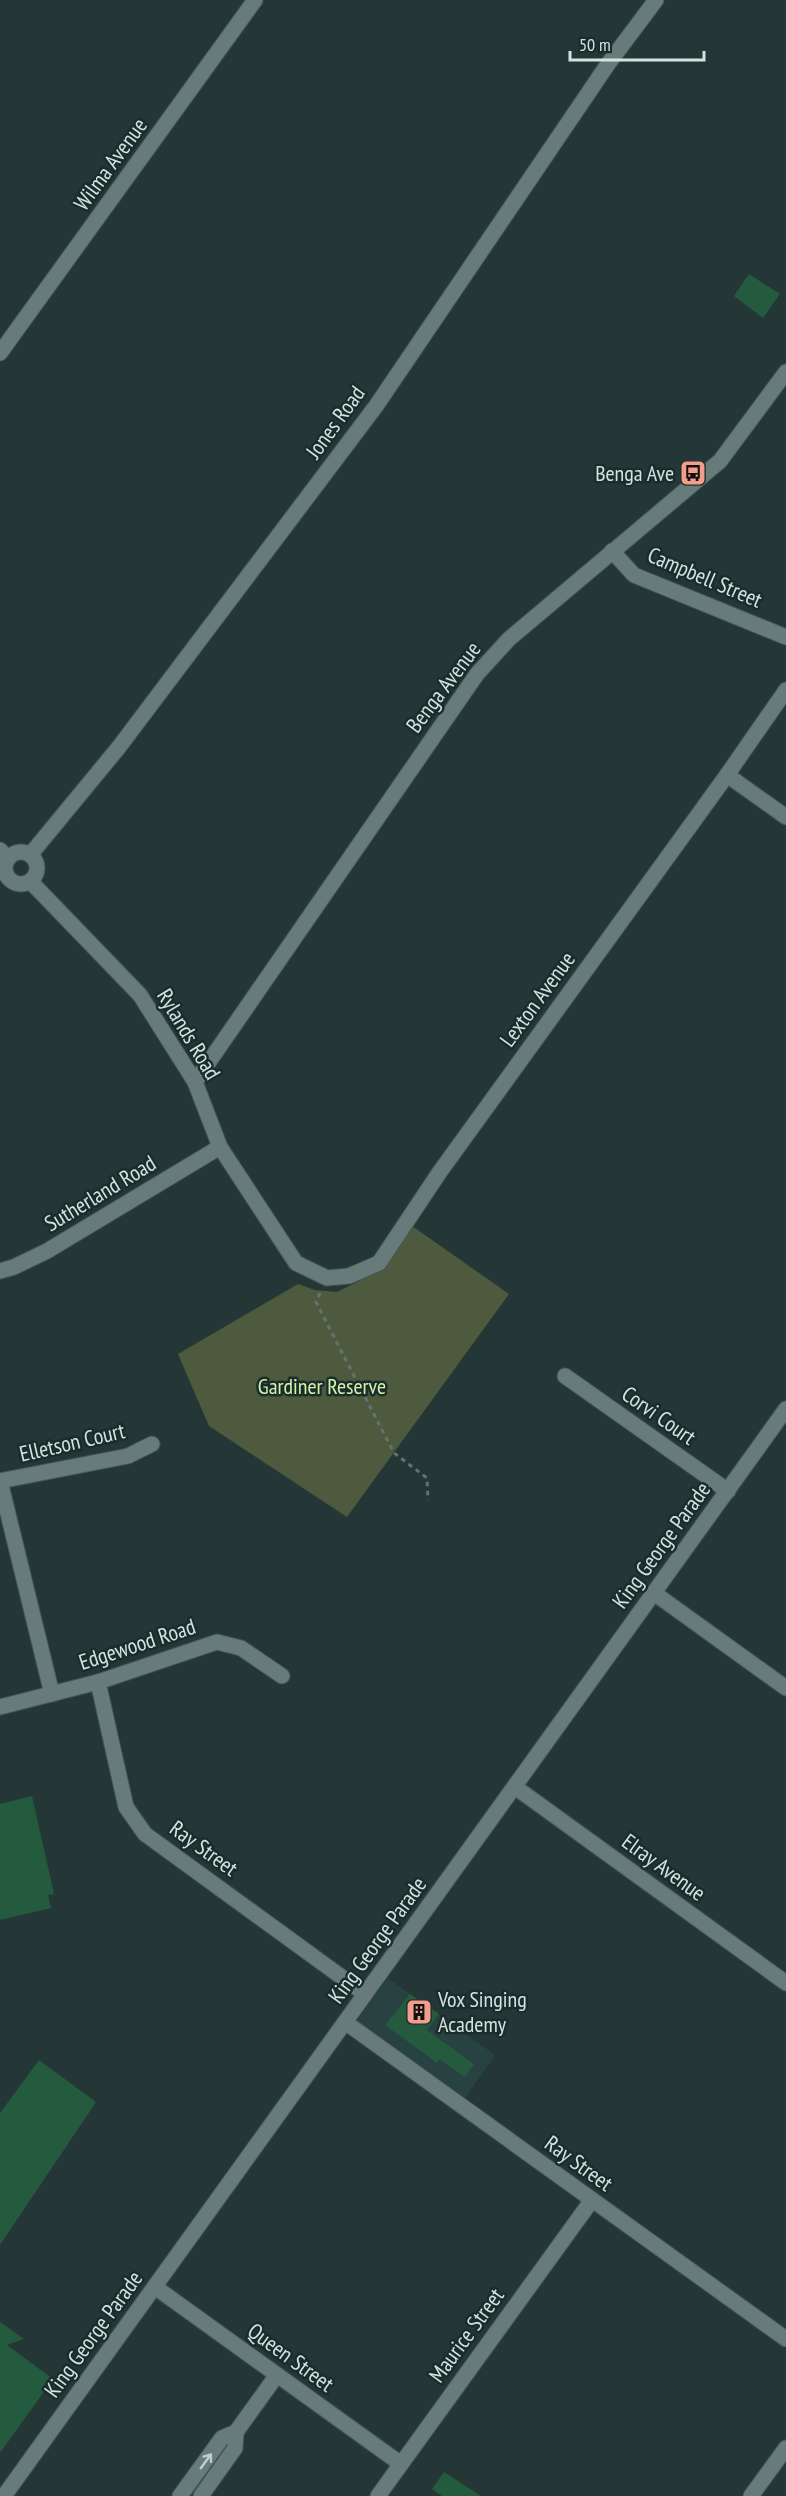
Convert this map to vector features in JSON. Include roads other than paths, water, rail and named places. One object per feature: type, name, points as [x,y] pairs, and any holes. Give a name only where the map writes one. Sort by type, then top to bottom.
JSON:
[{"type":"street","name":"Wilma Avenue","points":[[0,353],[255,0]]},
{"type":"street","name":"Jones Road","points":[[30,855],[119,747],[376,406],[608,64],[656,0]]},
{"type":"street","name":"Benga Avenue","points":[[195,1082],[477,674],[509,639],[720,461],[786,372]]},
{"type":"street","name":"Campbell Street","points":[[612,550],[634,575],[786,637]]},
{"type":"street","name":"Lexton Avenue","points":[[296,1263],[327,1278],[350,1276],[379,1263],[439,1173],[786,690]]},
{"type":"street","points":[[727,775],[786,817]]},
{"type":"street","points":[[4,854],[30,855],[37,868],[30,881],[19,884],[4,883],[4,854]]},
{"type":"street","name":"Rylands Road","points":[[30,881],[140,995],[195,1082],[220,1147],[296,1263]]},
{"type":"street","name":"Sutherland Road","points":[[0,1271],[14,1268],[47,1251],[220,1147]]},
{"type":"street","name":"Corvi Court","points":[[565,1376],[728,1491]]},
{"type":"street","name":"King George Parade","points":[[4,2496],[786,1409]]},
{"type":"street","name":"Elletson Court","points":[[0,1481],[128,1456],[152,1444]]},
{"type":"street","points":[[0,1481],[52,1694]]},
{"type":"street","points":[[654,1593],[786,1688]]},
{"type":"street","name":"Edgewood Road","points":[[0,1707],[98,1682],[217,1642],[241,1648],[282,1676]]},
{"type":"street","name":"Ray Street","points":[[98,1682],[126,1807],[145,1833],[365,1994]]},
{"type":"street","name":"Elray Avenue","points":[[515,1787],[786,1983]]},
{"type":"street","name":"Ray Street","points":[[345,2022],[786,2339]]},
{"type":"street","name":"Maurice Street","points":[[378,2496],[591,2200]]},
{"type":"street","name":"Queen Street","points":[[155,2287],[401,2464]]},
{"type":"street","points":[[180,2496],[222,2438],[236,2432],[277,2375]]},
{"type":"street","points":[[201,2496],[235,2448],[236,2432]]},
{"type":"street","points":[[751,2496],[786,2448]]},
{"type":"place","name":"Benga Ave","points":[[693,473]]},
{"type":"place","name":"Vox Singing Academy","points":[[419,2012]]},
{"type":"park label","name":"Gardiner Reserve","points":[[322,1386]]}]
